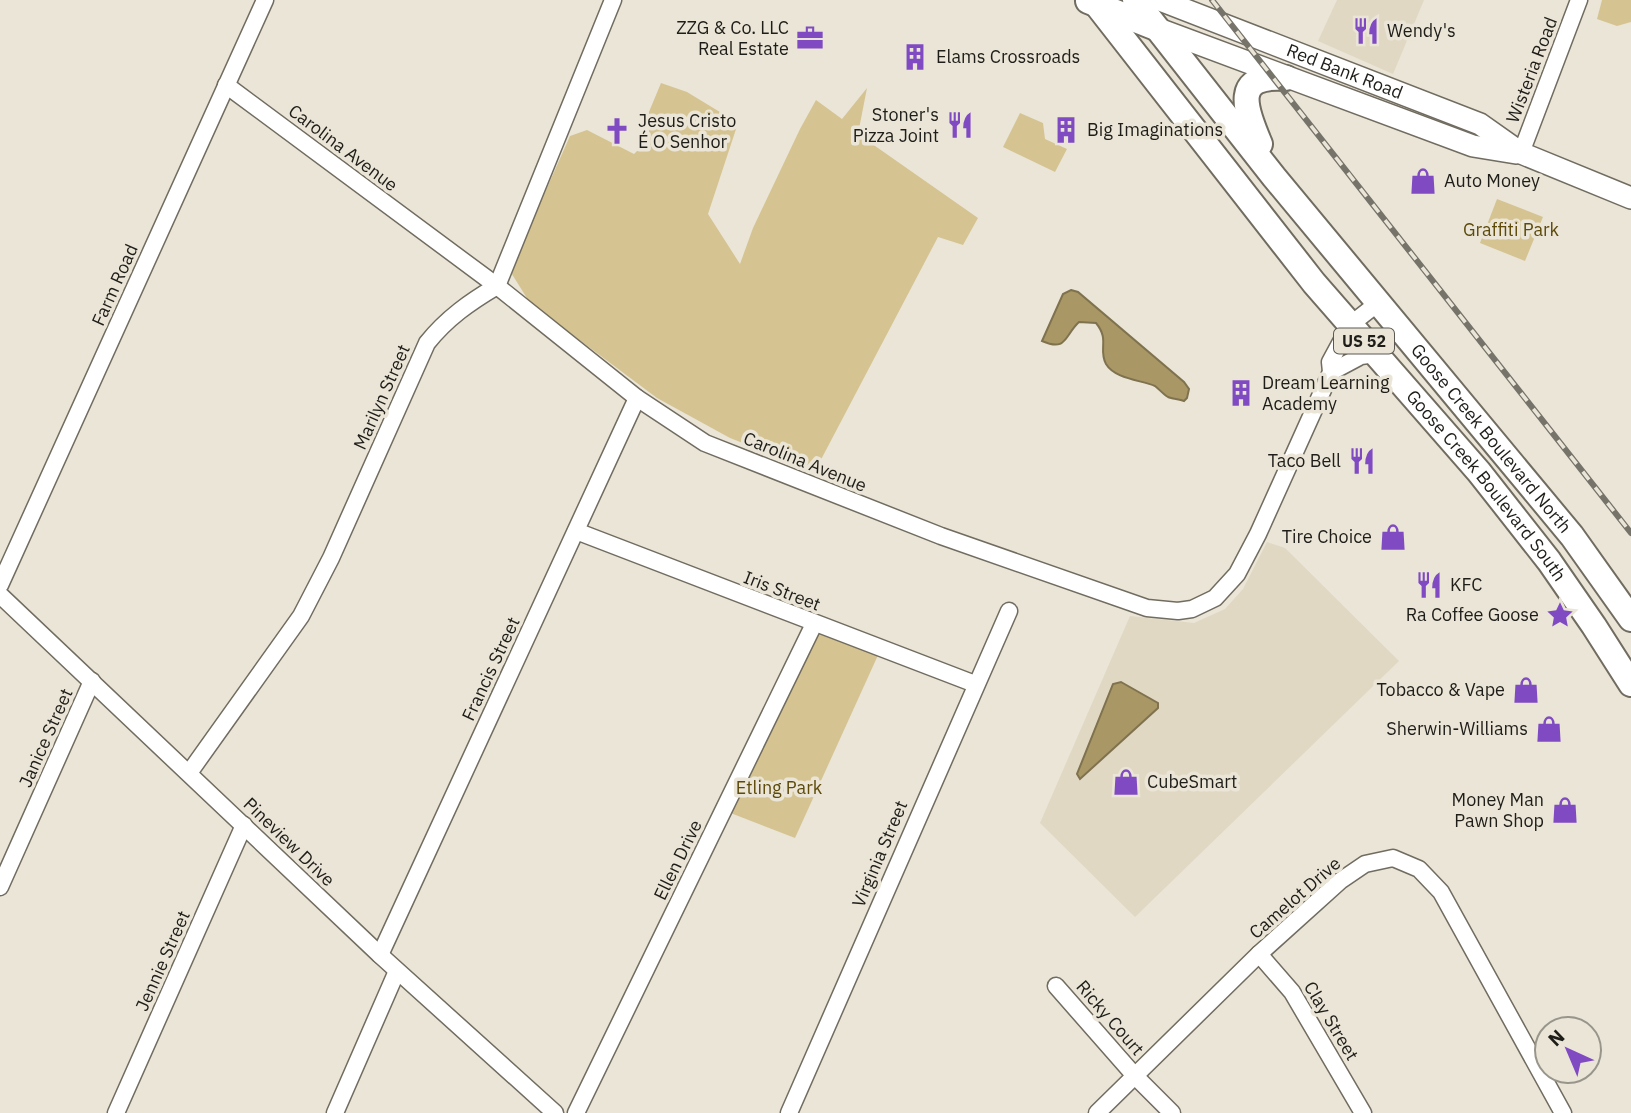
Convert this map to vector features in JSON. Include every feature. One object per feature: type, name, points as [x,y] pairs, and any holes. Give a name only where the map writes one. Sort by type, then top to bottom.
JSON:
[{"type":"main road","name":"Goose Creek Boulevard North","points":[[1135,0],[1274,177],[1572,536],[1631,619]]},
{"type":"main road","name":"Red Bank Road","points":[[1160,0],[1480,124],[1521,153],[1631,198]]},
{"type":"main road","points":[[1091,2],[1156,28]]},
{"type":"main road","name":"Goose Creek Boulevard South","points":[[1091,2],[1314,283],[1472,463],[1565,584],[1631,684]]},
{"type":"main road","name":"Red Bank Road","points":[[1156,28],[1473,146],[1521,153]]},
{"type":"main road","points":[[1274,177],[1247,115],[1246,100],[1250,88],[1260,79],[1267,76],[1286,78]]},
{"type":"street","name":"Farm Road","points":[[0,585],[265,0]]},
{"type":"street","points":[[497,286],[613,0]]},
{"type":"street","name":"Wisteria Road","points":[[1521,153],[1580,0]]},
{"type":"street","name":"Carolina Avenue","points":[[226,85],[497,286],[637,398],[705,443],[920,528],[1147,608],[1178,611],[1204,605],[1227,587],[1237,574],[1258,534],[1331,372],[1330,362],[1350,325],[1378,303]]},
{"type":"street","name":"Marilyn Street","points":[[189,773],[301,616],[331,558],[427,342],[443,323],[469,302],[497,286]]},
{"type":"street","points":[[1331,372],[1361,356],[1375,354]]},
{"type":"street","name":"Francis Street","points":[[380,955],[637,398]]},
{"type":"street","name":"Iris Street","points":[[576,531],[975,684]]},
{"type":"street","name":"Pineview Drive","points":[[0,594],[397,971],[555,1113]]},
{"type":"street","name":"Virginia Street","points":[[789,1113],[1009,611]]},
{"type":"street","name":"Ellen Drive","points":[[576,1113],[814,624]]},
{"type":"street","name":"Janice Street","points":[[0,887],[92,681]]},
{"type":"street","name":"Jennie Street","points":[[117,1113],[244,825]]},
{"type":"street","name":"Camelot Drive","points":[[1097,1113],[1259,954],[1340,881],[1365,864],[1393,858],[1419,869],[1441,892],[1563,1113]]},
{"type":"street","name":"Clay Street","points":[[1259,954],[1292,992],[1363,1113]]},
{"type":"street","points":[[335,1113],[397,971]]},
{"type":"street","name":"Ricky Court","points":[[1056,986],[1135,1076],[1172,1113]]},
{"type":"shaded area","points":[[1337,0],[1424,0],[1393,74],[1318,41]]},
{"type":"shaded area","points":[[1071,290],[1078,292],[1184,382],[1189,389],[1187,398],[1184,401],[1170,398],[1155,386],[1122,376],[1110,369],[1104,359],[1102,334],[1096,323],[1079,322],[1061,344],[1042,341],[1063,294]]},
{"type":"shaded area","points":[[1267,542],[1285,548],[1399,661],[1135,917],[1040,823],[1130,616],[1194,623],[1225,609],[1243,589]]},
{"type":"shaded area","points":[[1121,682],[1158,703],[1158,708],[1080,779],[1077,774],[1113,684]]},
{"type":"green space","points":[[1602,0],[1631,0],[1631,22],[1617,26],[1597,19]]},
{"type":"green space","points":[[661,83],[687,92],[738,123],[708,214],[740,264],[753,228],[816,100],[842,119],[867,88],[858,134],[978,218],[963,245],[938,237],[815,471],[730,438],[657,398],[530,303],[510,271],[570,136],[587,130],[634,154],[643,145],[646,119]]},
{"type":"green space","points":[[1020,113],[1043,123],[1045,139],[1067,149],[1055,172],[1003,147]]},
{"type":"green space","name":"Graffiti Park","points":[[1497,199],[1543,217],[1525,261],[1480,243]]},
{"type":"green space","name":"Etling Park","points":[[819,630],[879,653],[795,838],[728,812]]},
{"type":"railway","points":[[1212,0],[1631,533]]},
{"type":"place","name":"Wendy's","points":[[1366,31]]},
{"type":"place","name":"ZZG & Co. LLC Real Estate","points":[[810,38]]},
{"type":"place","name":"Elams Crossroads","points":[[915,57]]},
{"type":"place","name":"Stoner's Pizza Joint","points":[[960,125]]},
{"type":"place","name":"Big Imaginations","points":[[1066,130]]},
{"type":"place","name":"Jesus Cristo É O Senhor","points":[[617,131]]},
{"type":"place","name":"Auto Money","points":[[1423,181]]},
{"type":"place","name":"Dream Learning Academy","points":[[1241,393]]},
{"type":"place","name":"Taco Bell","points":[[1362,461]]},
{"type":"place","name":"Tire Choice","points":[[1393,537]]},
{"type":"place","name":"KFC","points":[[1429,585]]},
{"type":"place","name":"Ra Coffee Goose","points":[[1560,615]]},
{"type":"place","name":"Tobacco & Vape","points":[[1526,690]]},
{"type":"place","name":"Sherwin-Williams","points":[[1549,729]]},
{"type":"place","name":"CubeSmart","points":[[1126,782]]},
{"type":"place","name":"Money Man Pawn Shop","points":[[1565,810]]}]
